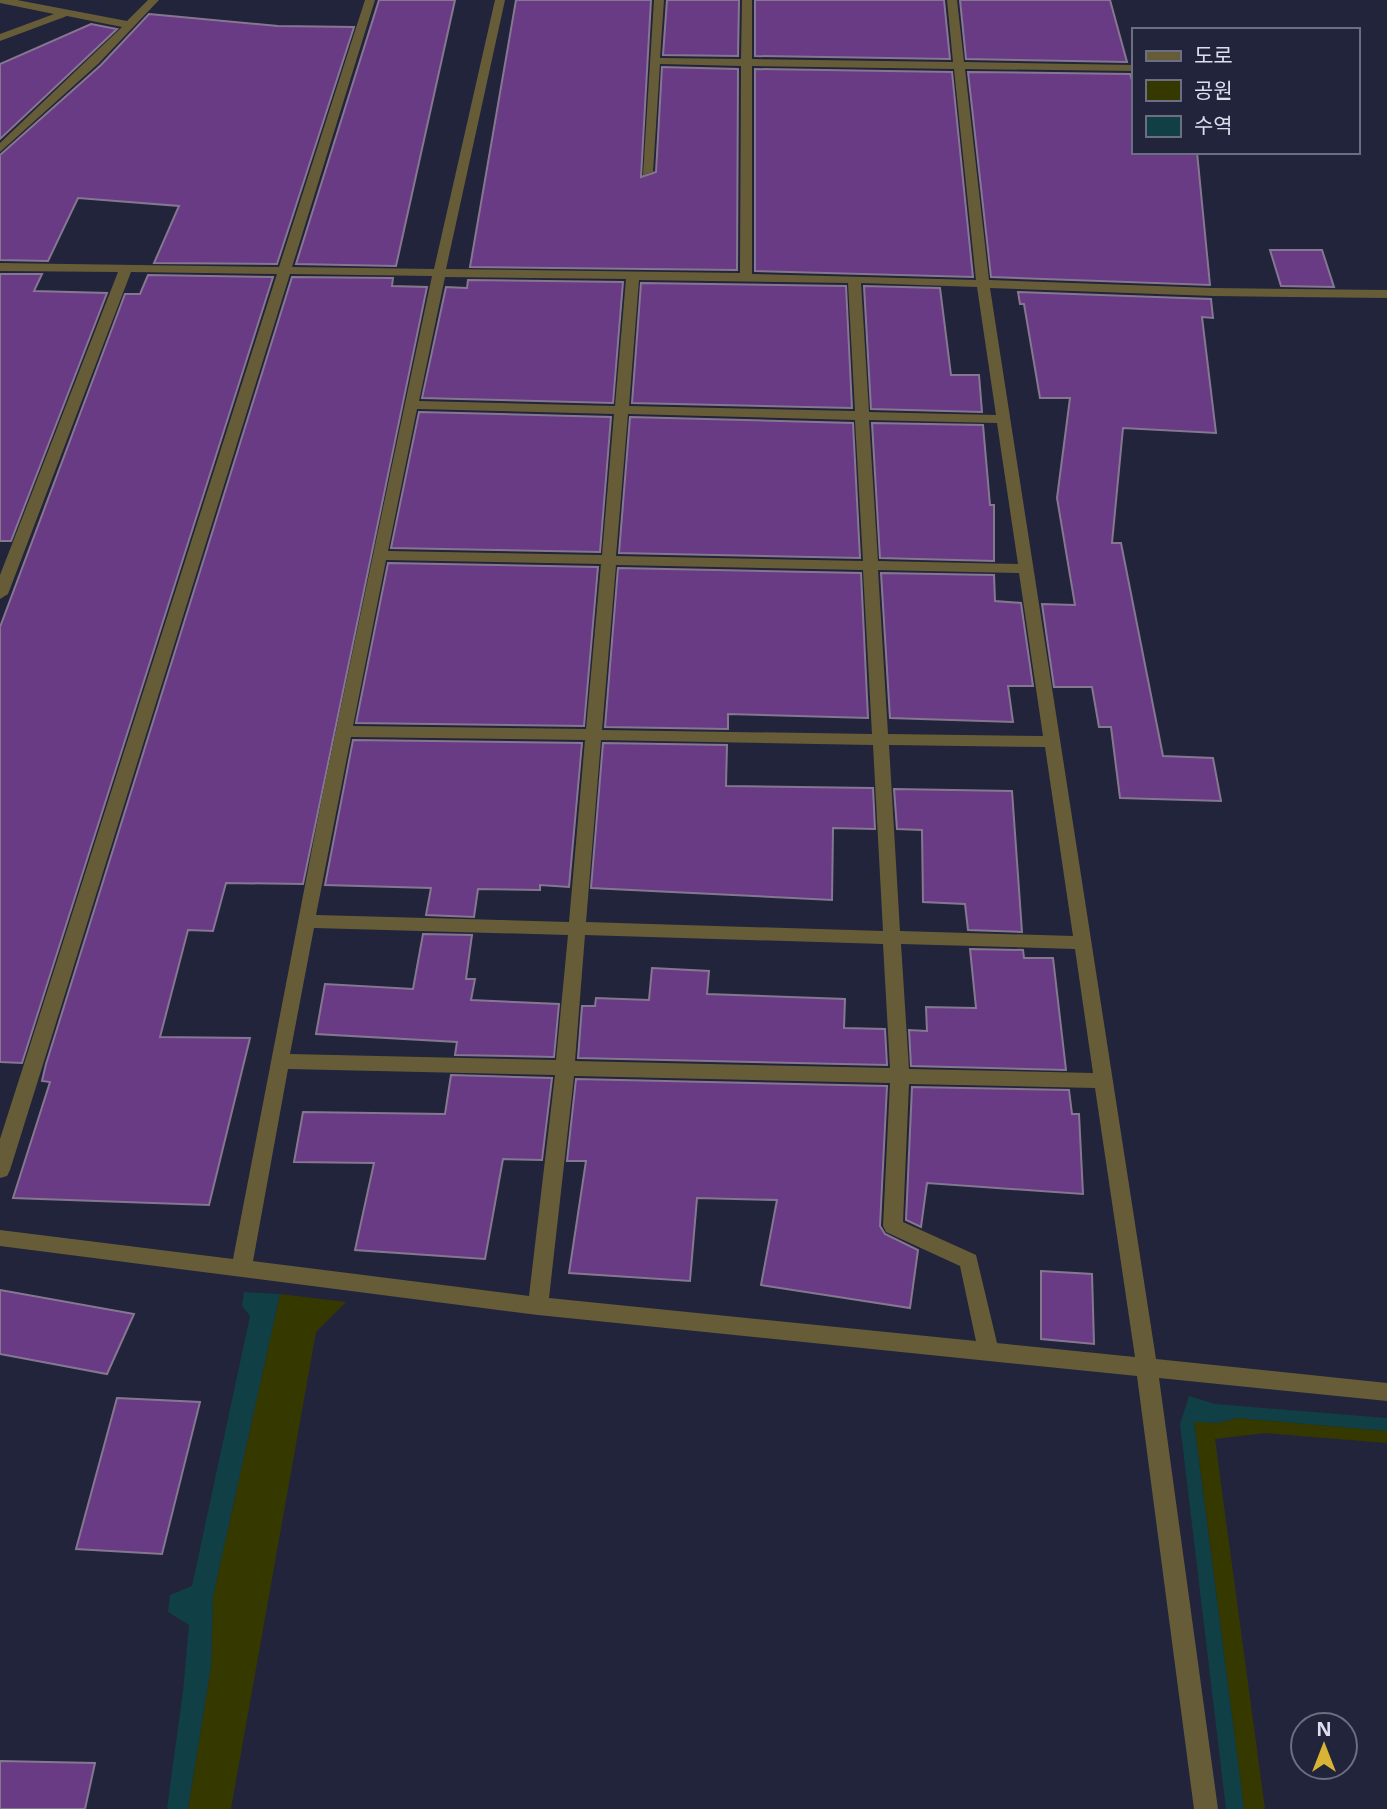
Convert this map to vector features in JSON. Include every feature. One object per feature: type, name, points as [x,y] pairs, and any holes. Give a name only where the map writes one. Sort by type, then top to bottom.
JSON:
[{"type":"street","points":[[1,0],[129,25]]},
{"type":"street","points":[[0,149],[154,0]]},
{"type":"street","points":[[0,1170],[370,0]]},
{"type":"street","points":[[241,1270],[279,1061],[438,272],[500,0]]},
{"type":"street","points":[[647,172],[659,0]]},
{"type":"street","points":[[746,277],[747,0]]},
{"type":"street","points":[[952,0],[983,285],[1147,1368],[1206,1809]]},
{"type":"street","points":[[0,38],[67,12]]},
{"type":"street","points":[[654,61],[1132,68]]},
{"type":"street","points":[[0,267],[855,279],[983,285],[1387,294]]},
{"type":"street","points":[[0,594],[126,268]]},
{"type":"street","points":[[538,1306],[565,1069],[633,275]]},
{"type":"street","points":[[855,279],[900,1076],[893,1226],[969,1261],[989,1353]]},
{"type":"street","points":[[412,405],[1003,419]]},
{"type":"street","points":[[382,555],[1026,569]]},
{"type":"street","points":[[346,731],[1052,741]]},
{"type":"street","points":[[307,920],[1082,943]]},
{"type":"street","points":[[279,1061],[1102,1081]]},
{"type":"street","points":[[0,1238],[538,1306],[1387,1392]]},
{"type":"green space","points":[[280,1294],[346,1302],[316,1332],[231,1809],[188,1809],[211,1666],[213,1596]]},
{"type":"green space","points":[[1237,1418],[1387,1431],[1387,1443],[1265,1433],[1215,1439],[1265,1809],[1244,1809],[1194,1421],[1218,1423]]},
{"type":"water","points":[[244,1292],[280,1294],[213,1596],[211,1666],[188,1809],[167,1809],[189,1625],[168,1612],[170,1595],[192,1586],[250,1316],[242,1306]]},
{"type":"water","points":[[1189,1396],[1215,1404],[1387,1418],[1387,1431],[1237,1418],[1218,1423],[1194,1422],[1244,1809],[1226,1809],[1180,1424]]},
{"type":"building","points":[[379,0],[455,0],[396,266],[296,264]]},
{"type":"building","points":[[516,0],[651,0],[641,177],[656,172],[662,67],[738,69],[737,270],[470,267]]},
{"type":"building","points":[[667,0],[739,0],[738,56],[663,55]]},
{"type":"building","points":[[755,0],[944,0],[950,59],[755,56]]},
{"type":"building","points":[[960,0],[1110,0],[1127,62],[966,59]]},
{"type":"building","points":[[149,14],[278,26],[354,27],[277,264],[154,263],[179,206],[78,198],[48,261],[0,260],[0,155],[101,65]]},
{"type":"building","points":[[91,24],[117,29],[0,139],[0,64]]},
{"type":"building","points":[[755,69],[952,72],[973,277],[755,271]]},
{"type":"building","points":[[968,72],[1130,74],[1132,154],[1197,154],[1210,285],[991,277]]},
{"type":"building","points":[[1270,250],[1322,250],[1334,287],[1281,286]]},
{"type":"building","points":[[0,274],[42,274],[34,291],[107,293],[11,541],[0,541]]},
{"type":"building","points":[[148,275],[273,277],[22,1063],[0,1062],[0,627],[125,294],[140,294]]},
{"type":"building","points":[[292,277],[393,278],[392,286],[427,287],[303,884],[226,883],[213,931],[188,930],[160,1037],[250,1038],[209,1205],[13,1198],[50,1082],[42,1081],[46,1064]]},
{"type":"building","points":[[468,280],[623,282],[613,403],[422,398],[446,287],[467,288]]},
{"type":"building","points":[[641,283],[846,286],[852,408],[632,403]]},
{"type":"building","points":[[864,286],[940,288],[951,375],[979,375],[982,412],[871,409]]},
{"type":"building","points":[[1018,292],[1211,299],[1213,318],[1202,317],[1216,433],[1123,428],[1112,543],[1121,543],[1163,756],[1213,758],[1221,801],[1120,798],[1111,727],[1099,727],[1092,687],[1054,687],[1042,604],[1075,605],[1057,498],[1070,398],[1040,398],[1024,304],[1020,304]]},
{"type":"building","points":[[419,412],[611,417],[600,552],[391,548]]},
{"type":"building","points":[[630,417],[853,423],[860,558],[619,553]]},
{"type":"building","points":[[872,423],[983,425],[990,505],[994,505],[994,561],[880,558]]},
{"type":"building","points":[[388,563],[598,567],[584,726],[356,723]]},
{"type":"building","points":[[618,568],[861,573],[868,718],[728,714],[728,729],[605,727]]},
{"type":"building","points":[[881,573],[994,575],[995,601],[1021,603],[1033,686],[1008,686],[1013,722],[890,718]]},
{"type":"building","points":[[353,740],[582,743],[569,887],[540,885],[540,890],[478,889],[474,917],[426,915],[431,888],[325,885]]},
{"type":"building","points":[[603,743],[727,745],[726,786],[873,788],[875,829],[833,828],[832,900],[591,888]]},
{"type":"building","points":[[894,789],[1012,791],[1022,932],[968,930],[965,904],[923,902],[922,830],[897,829]]},
{"type":"building","points":[[423,934],[472,935],[466,979],[475,979],[471,1000],[559,1004],[554,1057],[455,1055],[457,1042],[316,1034],[325,984],[413,989]]},
{"type":"building","points":[[970,949],[1023,950],[1024,958],[1053,958],[1066,1070],[911,1066],[909,1030],[927,1031],[926,1007],[976,1008]]},
{"type":"building","points":[[652,968],[709,971],[707,994],[845,999],[844,1028],[885,1029],[887,1065],[578,1058],[582,1006],[595,1006],[596,998],[649,1000]]},
{"type":"building","points":[[451,1075],[552,1078],[542,1160],[503,1159],[485,1259],[355,1250],[374,1163],[294,1162],[303,1112],[445,1114]]},
{"type":"building","points":[[576,1079],[887,1086],[880,1226],[885,1234],[918,1250],[910,1308],[761,1285],[777,1200],[697,1198],[690,1281],[569,1273],[586,1161],[567,1161]]},
{"type":"building","points":[[912,1087],[1069,1090],[1072,1114],[1079,1114],[1083,1194],[927,1183],[921,1227],[906,1220]]},
{"type":"building","points":[[1041,1271],[1092,1274],[1094,1344],[1041,1339]]},
{"type":"building","points":[[0,1290],[134,1314],[107,1374],[0,1354]]},
{"type":"building","points":[[117,1398],[200,1402],[162,1554],[76,1549]]},
{"type":"building","points":[[0,1761],[95,1763],[85,1809],[0,1809]]}]
